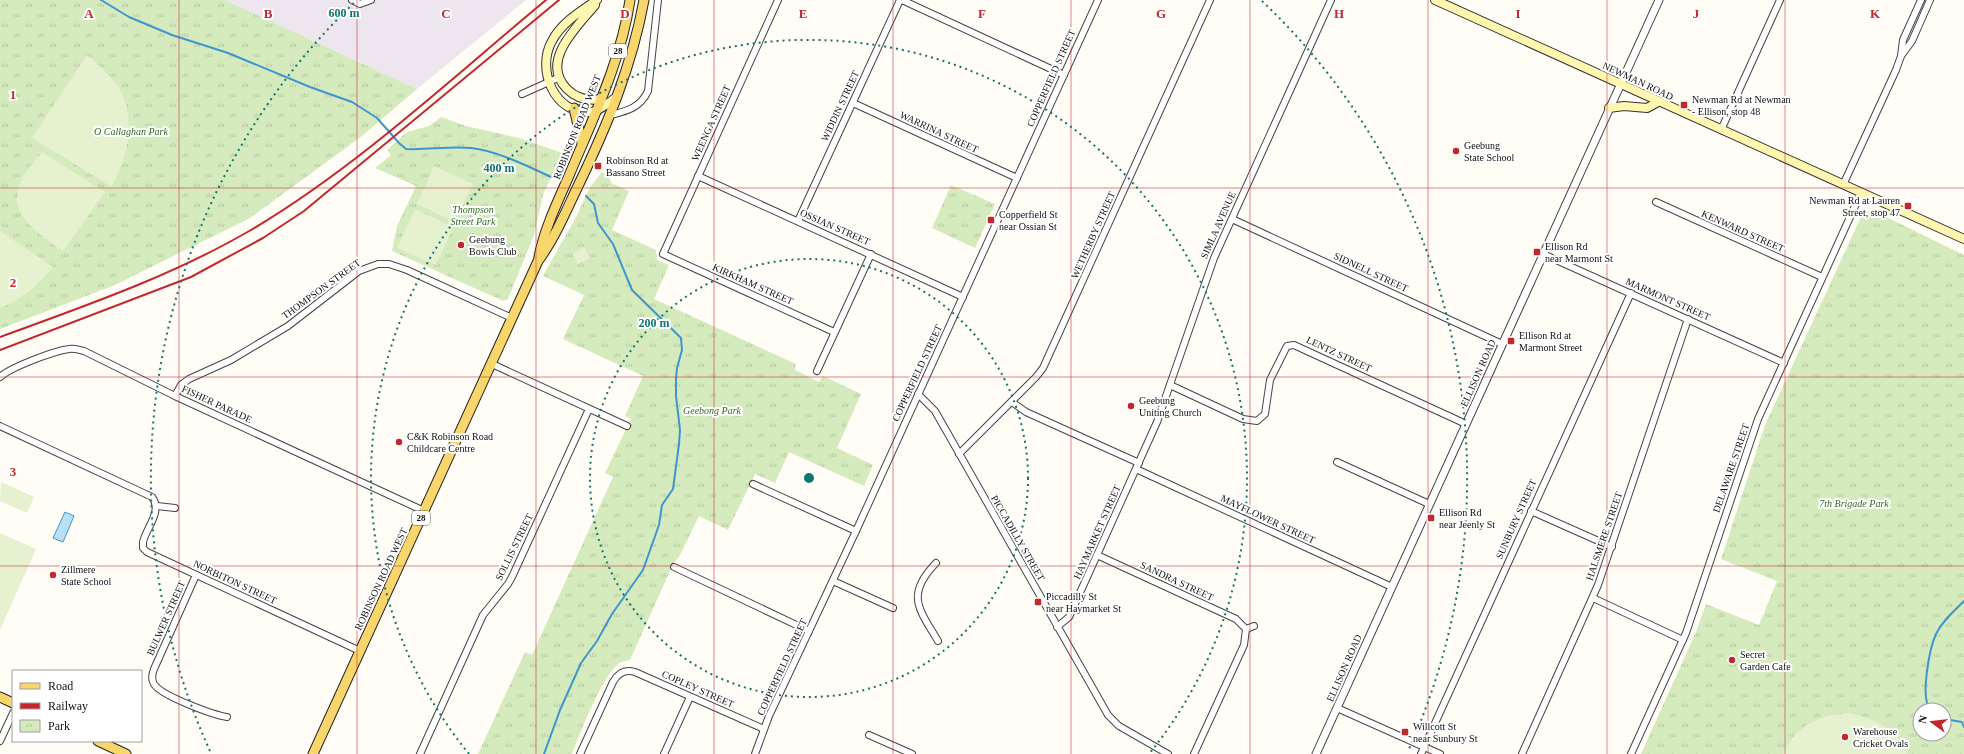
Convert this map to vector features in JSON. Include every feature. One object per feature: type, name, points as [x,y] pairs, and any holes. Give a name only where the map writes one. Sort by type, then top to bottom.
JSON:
[{"type":"main road","points":[[598,0],[561,49],[557,65],[564,86],[576,96],[589,100],[600,99]]},
{"type":"main road","points":[[598,0],[570,21],[551,41],[545,58],[545,72],[548,82],[558,97],[574,108],[585,112],[596,111],[617,97]]},
{"type":"main road","name":"ROBINSON ROAD WEST","points":[[313,754],[538,261],[548,225],[596,111],[618,51],[630,0]]},
{"type":"main road","name":"ROBINSON ROAD WEST","points":[[538,261],[547,249],[565,213],[611,115],[635,41],[644,0]]},
{"type":"main road","name":"NEWMAN ROAD","points":[[1435,0],[1861,194],[1963,237]]},
{"type":"main road","points":[[1609,108],[1624,106],[1647,108],[1658,102]]},
{"type":"main road","points":[[574,108],[582,143]]},
{"type":"main road","points":[[0,697],[12,703]]},
{"type":"main road","points":[[100,742],[126,754]]},
{"type":"street","points":[[352,0],[360,4],[371,0]]},
{"type":"street","points":[[611,115],[636,107],[643,100],[648,91],[658,0]]},
{"type":"street","name":"WEENGA STREET","points":[[663,254],[778,0]]},
{"type":"street","points":[[901,0],[1064,75]]},
{"type":"street","name":"WIDDIN STREET","points":[[798,221],[901,0]]},
{"type":"street","name":"COPPERFIELD STREET","points":[[755,754],[764,729],[1098,0]]},
{"type":"street","name":"WETHERBY STREET","points":[[960,454],[1036,378],[1043,368],[1210,0]]},
{"type":"street","name":"SIMLA AVENUE","points":[[1137,466],[1170,385],[1208,273],[1331,0]]},
{"type":"street","name":"ELLISON ROAD","points":[[1316,754],[1659,0]]},
{"type":"street","points":[[1721,130],[1780,0]]},
{"type":"street","points":[[1901,56],[1903,40],[1921,0]]},
{"type":"street","points":[[1843,185],[1901,56],[1912,41],[1930,0]]},
{"type":"street","points":[[522,94],[560,77]]},
{"type":"street","name":"WARRINA STREET","points":[[853,103],[1017,178]]},
{"type":"street","name":"OSSIAN STREET","points":[[698,176],[963,297]]},
{"type":"street","name":"DELAWARE STREET","points":[[1631,754],[1683,640],[1755,429],[1822,277],[1861,194]]},
{"type":"street","name":"KENWARD STREET","points":[[1656,202],[1822,277]]},
{"type":"street","name":"SIDNELL STREET","points":[[1232,219],[1502,344]]},
{"type":"street","name":"KIRKHAM STREET","points":[[663,254],[834,332]]},
{"type":"street","points":[[817,371],[871,254]]},
{"type":"street","name":"MARMONT STREET","points":[[1543,254],[1631,292],[1784,363]]},
{"type":"street","name":"THOMPSON STREET","points":[[175,396],[181,385],[189,379],[231,360],[288,326],[359,272],[378,264],[389,264],[408,270],[512,318]]},
{"type":"street","name":"SUNBURY STREET","points":[[1421,754],[1631,292]]},
{"type":"street","name":"HALSMERE STREET","points":[[1522,754],[1593,598],[1612,547],[1688,319]]},
{"type":"street","name":"LENTZ STREET","points":[[1170,385],[1248,421],[1257,422],[1265,414],[1270,380],[1283,352],[1287,346],[1290,345],[1297,346],[1466,424]]},
{"type":"street","name":"FISHER PARADE","points":[[0,377],[9,370],[62,351],[75,349],[90,353],[175,396],[424,511]]},
{"type":"street","points":[[492,364],[627,426]]},
{"type":"street","name":"PICCADILLY STREET","points":[[918,394],[935,411],[1057,627],[1111,719],[1119,726],[1160,752],[1168,754]]},
{"type":"street","name":"MAYFLOWER STREET","points":[[1012,402],[1026,412],[1392,587]]},
{"type":"street","name":"SOLLIS STREET","points":[[420,754],[483,615],[512,577],[589,409]]},
{"type":"street","points":[[0,426],[148,494],[155,500],[157,506],[175,508]]},
{"type":"street","points":[[1337,462],[1429,504]]},
{"type":"street","name":"HAYMARKET STREET","points":[[1057,627],[1069,616],[1137,466]]},
{"type":"street","points":[[753,484],[856,531]]},
{"type":"street","name":"NORBITON STREET","points":[[157,506],[143,542],[145,550],[360,651]]},
{"type":"street","points":[[1531,511],[1612,547]]},
{"type":"street","name":"SANDRA STREET","points":[[1097,555],[1236,619],[1246,629]]},
{"type":"street","points":[[936,563],[923,581],[916,599],[921,612],[938,641]]},
{"type":"street","points":[[674,567],[809,631]]},
{"type":"street","name":"BULWER STREET","points":[[196,575],[154,669],[152,680],[156,687],[164,693],[211,714],[227,717]]},
{"type":"street","points":[[833,581],[893,608]]},
{"type":"street","points":[[1593,598],[1683,640]]},
{"type":"street","points":[[1194,754],[1244,645],[1246,629],[1254,626]]},
{"type":"street","name":"COPLEY STREET","points":[[580,754],[613,682],[623,671],[635,672],[764,729]]},
{"type":"street","points":[[664,754],[690,697]]},
{"type":"street","points":[[1337,708],[1440,754]]},
{"type":"street","points":[[0,741],[12,714]]},
{"type":"street","points":[[869,735],[912,754]]},
{"type":"shaded area","points":[[225,0],[526,0],[417,89]]},
{"type":"green space","name":"O Callaghan Park","points":[[0,0],[225,0],[417,89],[362,136],[250,218],[115,285],[0,329]]},
{"type":"green space","points":[[87,55],[114,81],[126,104],[129,128],[128,140],[122,164],[112,187],[32,138]]},
{"type":"green space","name":"Thompson Street Park","points":[[441,117],[466,126],[519,138],[562,153],[543,195],[534,235],[508,299],[503,301],[392,251],[397,226],[416,186],[375,168],[391,155],[387,150],[407,132],[429,126]]},
{"type":"green space","points":[[42,152],[105,192],[63,251],[34,229],[20,212],[18,190],[23,177]]},
{"type":"green space","points":[[434,166],[473,184],[455,222],[417,204]]},
{"type":"green space","name":"Geebong Park","points":[[602,172],[610,179],[611,183],[629,191],[612,230],[656,250],[657,260],[669,265],[654,299],[796,364],[795,370],[819,382],[823,376],[861,394],[837,448],[873,465],[864,486],[789,452],[775,483],[755,474],[728,530],[699,516],[679,557],[674,562],[630,660],[621,662],[607,677],[593,704],[572,754],[478,754],[525,652],[532,655],[613,477],[605,473],[631,419],[625,416],[643,376],[563,339],[584,295],[543,276],[576,217],[590,187]]},
{"type":"green space","points":[[951,185],[995,204],[975,248],[932,228]]},
{"type":"green space","points":[[415,209],[453,227],[436,265],[397,248]]},
{"type":"green space","name":"7th Brigade Park","points":[[1867,212],[1876,212],[1964,255],[1964,754],[1641,754],[1696,632],[1706,604],[1759,625],[1777,581],[1721,559],[1765,425],[1861,217]]},
{"type":"green space","points":[[0,231],[53,267],[23,296],[0,308]]},
{"type":"green space","points":[[584,247],[590,258],[578,264],[573,254]]},
{"type":"green space","points":[[1,482],[34,497],[27,513],[0,501]]},
{"type":"green space","points":[[0,533],[36,549],[0,630]]},
{"type":"green space","name":"Warehouse Cricket Ovals","points":[[1849,713],[1867,718],[1884,726],[1898,737],[1907,754],[1783,754],[1795,735],[1810,723],[1828,716]]},
{"type":"water","points":[[65,512],[74,516],[63,542],[53,538]]},
{"type":"waterway","points":[[101,0],[129,17],[172,35],[228,53],[310,87],[352,102],[377,118],[406,149],[455,147],[480,149],[512,160],[551,177]]},
{"type":"waterway","points":[[544,754],[560,710],[581,663],[597,641],[612,614],[643,570],[659,525],[662,505],[673,489],[679,444],[680,430],[676,396],[676,379],[677,368],[682,350],[681,338],[632,290],[613,244],[598,223],[594,204],[586,196]]},
{"type":"waterway","points":[[1928,702],[1926,696],[1927,673],[1931,650],[1936,634],[1948,616],[1964,601]]},
{"type":"waterway","points":[[1952,720],[1962,722],[1964,727]]},
{"type":"railway","points":[[0,337],[96,302],[190,262],[221,247],[290,206],[366,151],[546,0]]},
{"type":"railway","points":[[0,350],[191,277],[263,238],[304,211],[559,0]]},
{"type":"place","name":"Newman Rd at Newman - Ellison, stop 48","points":[[1684,105]]},
{"type":"place","name":"Geebung State School","points":[[1456,151]]},
{"type":"place","name":"Robinson Rd at Bassano Street","points":[[598,166]]},
{"type":"place","name":"Newman Rd at Lauren Street, stop 47","points":[[1908,206]]},
{"type":"place","name":"Copperfield St near Ossian St","points":[[991,220]]},
{"type":"place","name":"Geebung Bowls Club","points":[[461,245]]},
{"type":"place","name":"Ellison Rd near Marmont St","points":[[1537,252]]},
{"type":"place","name":"Ellison Rd at Marmont Street","points":[[1511,341]]},
{"type":"place","name":"Geebung Uniting Church","points":[[1131,406]]},
{"type":"place","name":"C&K Robinson Road Childcare Centre","points":[[399,442]]},
{"type":"place","name":"Ellison Rd near Jeenly St","points":[[1431,518]]},
{"type":"place","name":"Zillmere State School","points":[[53,575]]},
{"type":"place","name":"Piccadilly St near Haymarket St","points":[[1038,602]]},
{"type":"place","name":"Secret Garden Cafe","points":[[1732,660]]},
{"type":"place","name":"Willcott St near Sunbury St","points":[[1405,732]]},
{"type":"place","name":"Warehouse Cricket Ovals","points":[[1845,737]]}]
